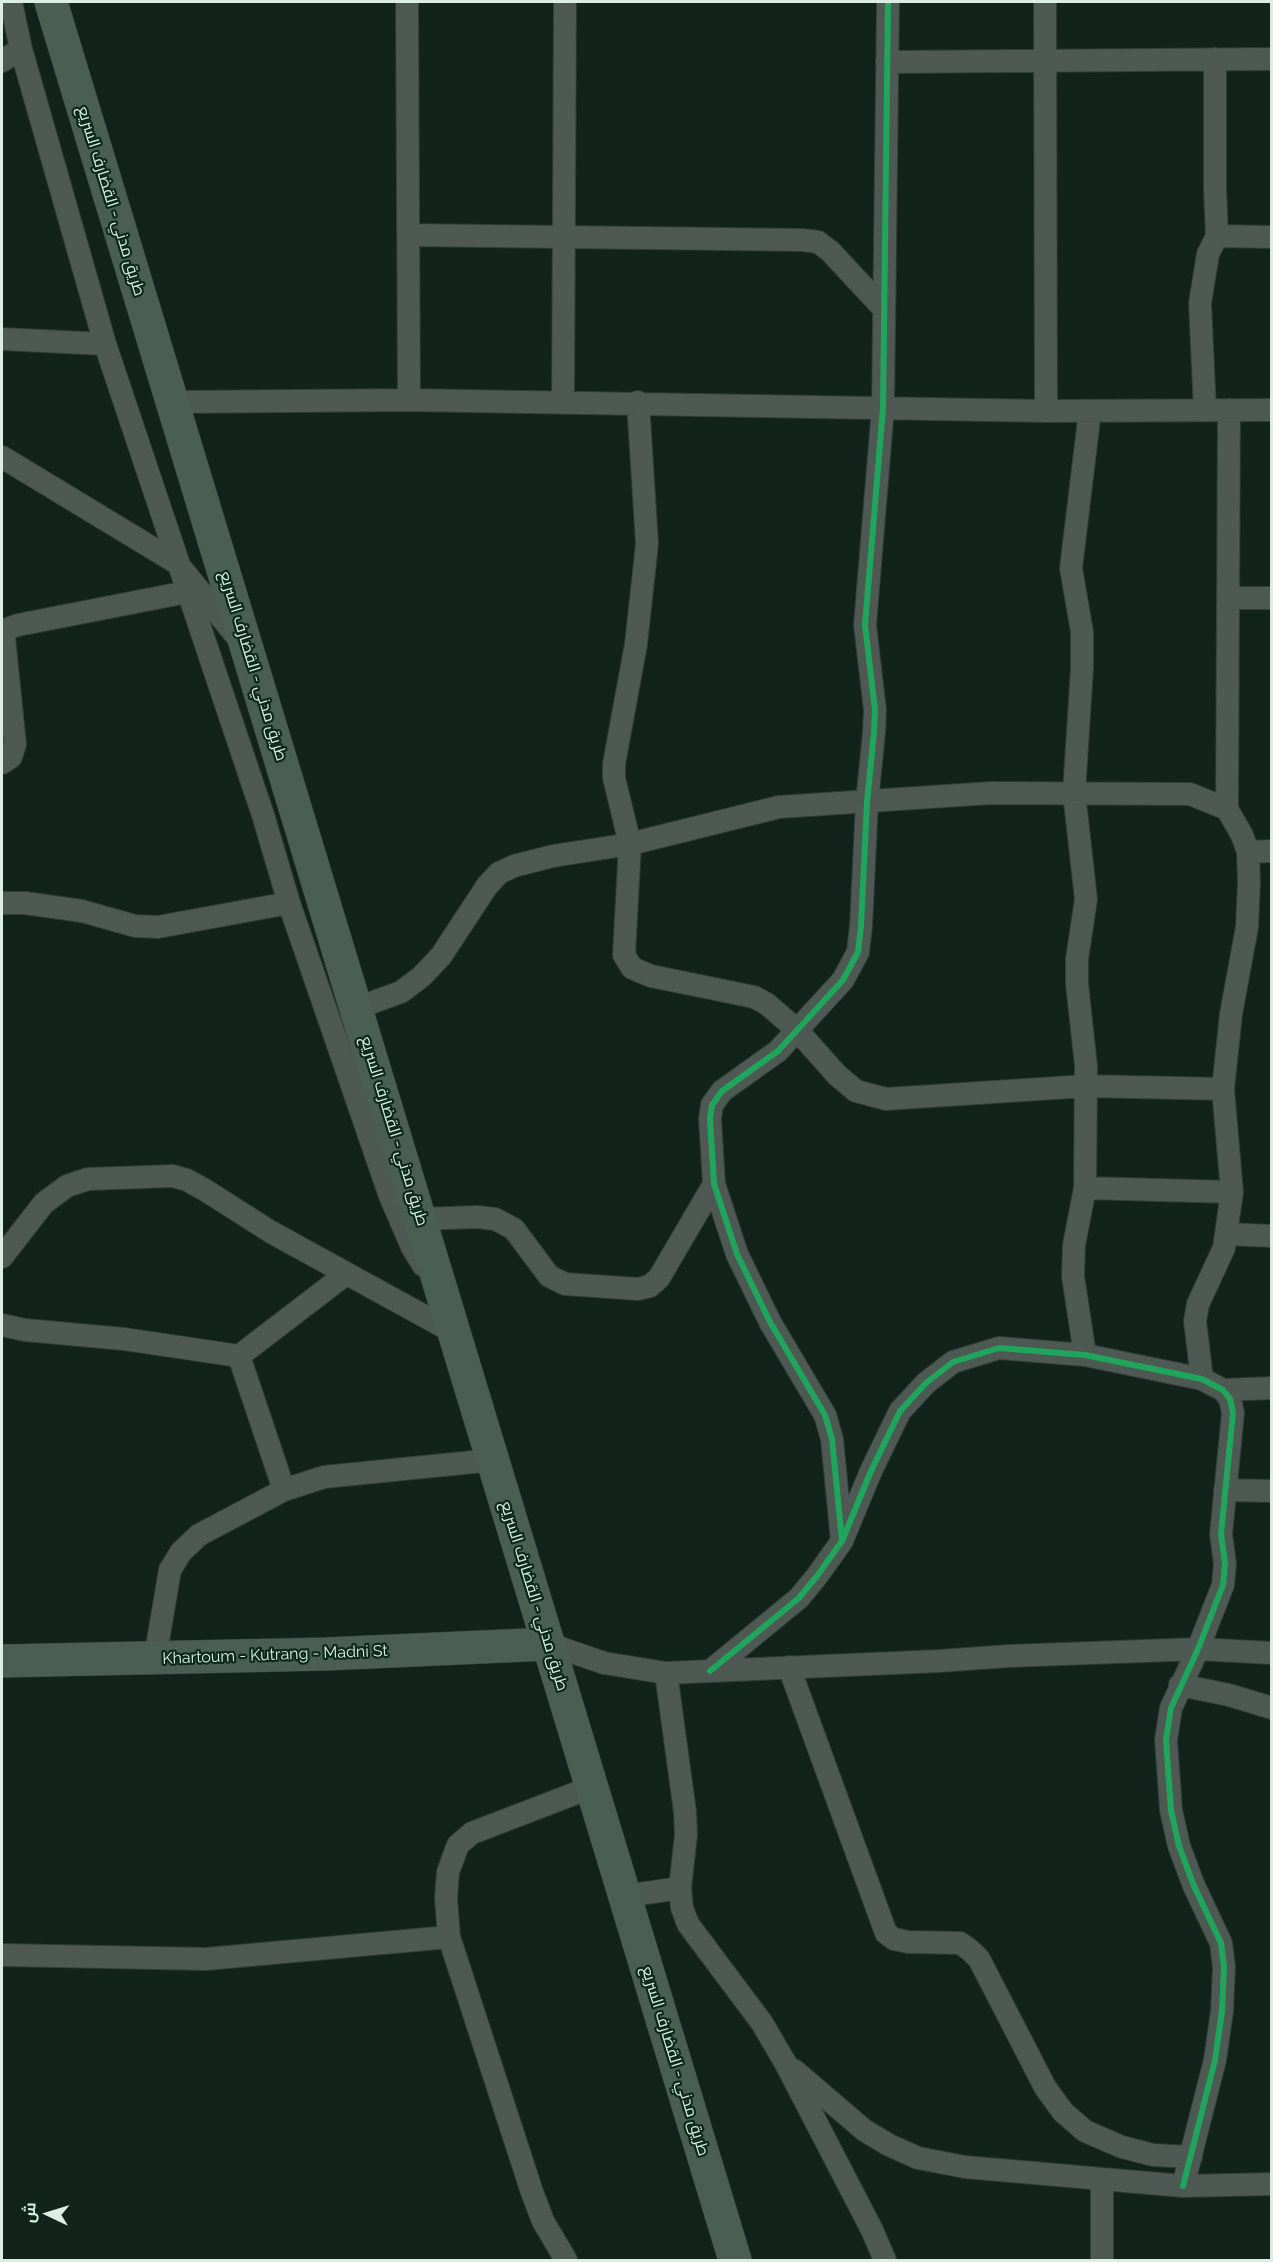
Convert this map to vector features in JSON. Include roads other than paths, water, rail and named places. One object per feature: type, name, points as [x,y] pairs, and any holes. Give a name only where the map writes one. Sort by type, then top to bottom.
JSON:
[{"type":"highway","name":"طريق مدني - القضارف السريع","points":[[51,2],[735,2260]]},
{"type":"highway","name":"Khartoum - Kutrang - Madni St","points":[[2,1661],[326,1654],[549,1644]]},
{"type":"street","points":[[10,2],[21,49],[105,344],[263,815],[289,903],[390,1196],[412,1247],[446,1301]]},
{"type":"street","points":[[407,2],[409,400]]},
{"type":"street","points":[[563,403],[565,2]]},
{"type":"street","points":[[842,1541],[832,1439],[825,1415],[770,1322],[737,1254],[714,1185],[710,1119],[712,1105],[722,1091],[778,1051],[843,980],[858,952],[875,710],[864,625],[883,408],[888,2]]},
{"type":"street","points":[[1045,2],[1046,411]]},
{"type":"street","points":[[2,61],[21,49]]},
{"type":"street","points":[[1205,410],[1200,303],[1208,254],[1217,236],[1215,59]]},
{"type":"street","points":[[887,62],[1272,59]]},
{"type":"street","points":[[409,235],[818,242],[830,251],[884,309]]},
{"type":"street","points":[[1217,236],[1272,237]]},
{"type":"street","points":[[2,339],[105,344]]},
{"type":"street","points":[[173,402],[409,400],[638,402],[1046,411],[1272,410]]},
{"type":"street","points":[[638,402],[647,544],[636,644],[614,764],[614,778],[630,844],[624,955],[632,968],[651,976],[754,997],[768,1004],[797,1030],[837,1075],[856,1091],[886,1099],[1086,1086],[1222,1089]]},
{"type":"street","points":[[1202,1379],[1195,1321],[1198,1304],[1224,1248],[1227,1234],[1232,1192],[1222,1089],[1231,1014],[1247,927],[1248,852],[1242,835],[1227,809],[1229,410]]},
{"type":"street","points":[[1086,1355],[1073,1276],[1074,1245],[1085,1188],[1086,1086],[1077,959],[1086,899],[1074,793],[1082,632],[1071,568],[1090,411]]},
{"type":"street","points":[[2,457],[177,563],[248,650]]},
{"type":"street","points":[[2,474],[36,478]]},
{"type":"street","points":[[2,763],[11,757],[15,744],[4,638],[7,629],[187,592]]},
{"type":"street","points":[[1228,598],[1272,598]]},
{"type":"street","points":[[357,1008],[401,992],[421,977],[441,956],[487,886],[499,873],[514,866],[553,856],[630,844],[779,807],[991,793],[1074,793],[1190,794],[1227,809]]},
{"type":"street","points":[[1248,852],[1272,851]]},
{"type":"street","points":[[2,903],[25,903],[82,911],[135,926],[158,927],[289,903]]},
{"type":"street","points":[[2,1257],[45,1203],[67,1186],[88,1179],[172,1176],[187,1180],[271,1232],[455,1333]]},
{"type":"street","points":[[421,1219],[477,1217],[495,1219],[514,1229],[549,1276],[565,1284],[638,1289],[650,1286],[659,1278],[714,1185]]},
{"type":"street","points":[[1085,1188],[1232,1192]]},
{"type":"street","points":[[1227,1234],[1272,1236]]},
{"type":"street","points":[[2,1325],[25,1330],[124,1339],[240,1356],[346,1274]]},
{"type":"street","points":[[710,1671],[799,1598],[842,1541],[871,1471],[900,1412],[926,1383],[953,1362],[999,1348],[1086,1355],[1202,1379],[1223,1390],[1230,1399],[1233,1413],[1221,1534],[1225,1564],[1223,1585],[1198,1649],[1171,1708],[1166,1740],[1172,1810],[1182,1856],[1221,1943],[1224,1967],[1215,2060],[1183,2186]]},
{"type":"street","points":[[240,1356],[284,1490]]},
{"type":"street","points":[[1223,1390],[1272,1389]]},
{"type":"street","points":[[154,1658],[170,1570],[181,1552],[199,1535],[284,1490],[324,1477],[493,1460]]},
{"type":"street","points":[[1225,1490],[1272,1491]]},
{"type":"street","points":[[549,1644],[604,1663],[666,1673],[1198,1649],[1272,1653]]},
{"type":"street","points":[[789,1667],[886,1933],[894,1939],[908,1942],[960,1943],[970,1950],[979,1959],[1045,2087],[1063,2112],[1085,2131],[1122,2147],[1153,2155],[1191,2157]]},
{"type":"street","points":[[666,1673],[686,1823],[680,1888],[682,1908],[688,1924],[762,2023],[786,2064],[872,2230],[885,2260]]},
{"type":"street","points":[[1180,1685],[1229,1695],[1272,1708]]},
{"type":"street","points":[[566,2260],[543,2221],[532,2192],[449,1937],[446,1898],[448,1872],[458,1845],[472,1833],[592,1787]]},
{"type":"street","points":[[625,1896],[680,1888]]},
{"type":"street","points":[[2,1955],[206,1959],[449,1937]]},
{"type":"street","points":[[786,2064],[864,2130],[889,2145],[918,2158],[965,2167],[1183,2186],[1272,2184]]},
{"type":"street","points":[[1102,2180],[1102,2260]]}]
